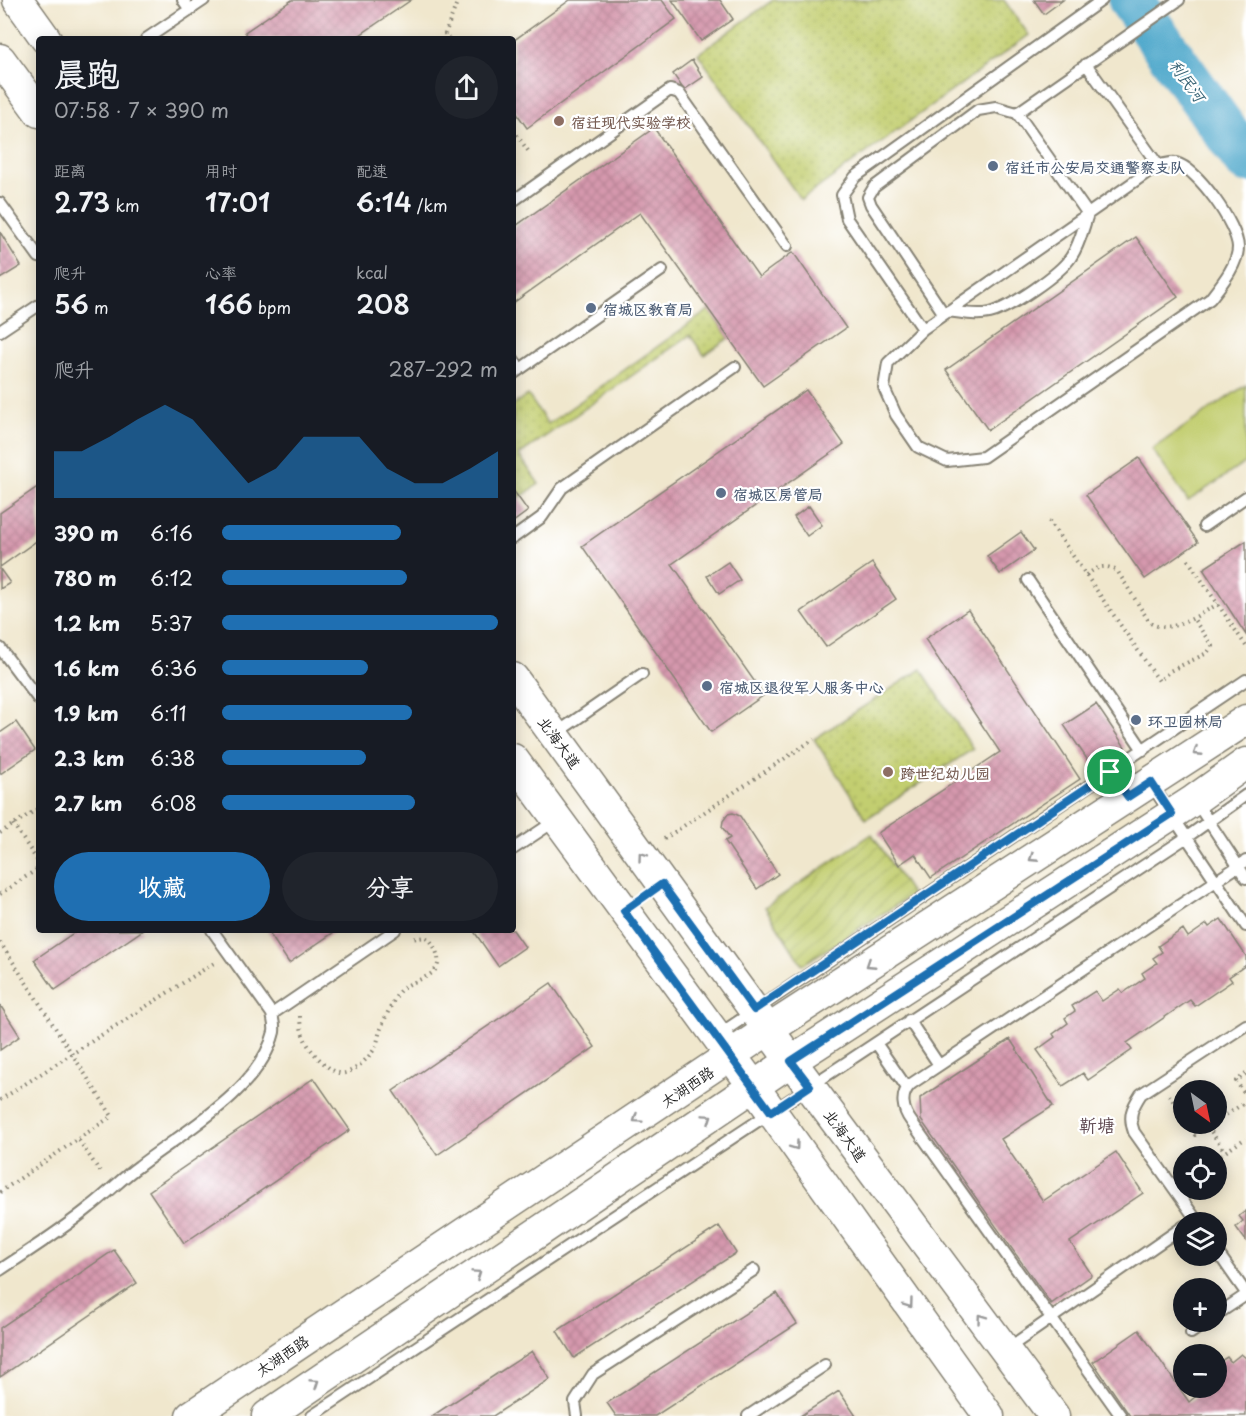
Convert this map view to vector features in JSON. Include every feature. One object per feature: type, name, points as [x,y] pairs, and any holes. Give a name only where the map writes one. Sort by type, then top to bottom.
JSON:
[{"type":"street","points":[[18,0],[44,36]]},
{"type":"street","points":[[0,59],[36,108]]},
{"type":"street","name":"北海大道","points":[[516,682],[761,1020],[1053,1416]]},
{"type":"street","name":"太湖西路","points":[[191,1416],[761,1020],[1125,784],[1246,720]]},
{"type":"street","points":[[516,763],[754,1087],[989,1416]]},
{"type":"street","points":[[267,1416],[791,1061],[1190,818],[1246,763]]},
{"type":"street","points":[[624,911],[662,884]]},
{"type":"lane","points":[[183,0],[190,10]]},
{"type":"lane","points":[[151,36],[204,0]]},
{"type":"lane","points":[[922,329],[847,219],[842,195],[855,177],[1101,0]]},
{"type":"lane","points":[[1017,113],[1179,0]]},
{"type":"lane","points":[[1086,64],[1158,165]]},
{"type":"lane","points":[[516,199],[670,90],[679,93],[787,246]]},
{"type":"lane","points":[[946,313],[878,218],[868,197],[874,187],[978,110],[996,107],[1017,113],[1088,213]]},
{"type":"lane","points":[[1176,163],[1193,173],[1202,182],[1235,231],[1238,248],[1227,277],[1210,299],[983,457],[947,461],[918,447],[896,415],[884,388],[888,363],[922,329],[1158,165],[1176,163]]},
{"type":"lane","points":[[0,203],[36,253]]},
{"type":"lane","points":[[946,313],[989,313],[1006,307],[1062,269],[1072,256],[1080,239],[1088,213]]},
{"type":"lane","points":[[517,371],[662,270]]},
{"type":"lane","points":[[0,331],[36,307]]},
{"type":"lane","points":[[516,535],[542,517],[562,488],[735,367]]},
{"type":"lane","points":[[1204,526],[1246,497]]},
{"type":"lane","points":[[1028,580],[1143,750]]},
{"type":"lane","points":[[0,648],[36,696]]},
{"type":"lane","points":[[554,734],[642,674]]},
{"type":"lane","points":[[1246,680],[1143,750],[1125,784],[1190,818],[1242,864],[1246,878]]},
{"type":"lane","points":[[312,1416],[876,1043],[1190,818],[1246,795]]},
{"type":"lane","points":[[1190,818],[1216,881],[1246,926]]},
{"type":"lane","points":[[516,847],[557,819]]},
{"type":"lane","points":[[1121,1416],[906,1114],[903,1101],[907,1088],[939,1065],[1242,864]]},
{"type":"lane","points":[[0,1270],[90,1208],[137,1167],[202,1119],[242,1085],[258,1064],[269,1045],[274,1029],[272,1014],[215,933]]},
{"type":"lane","points":[[272,1014],[391,933]]},
{"type":"lane","points":[[909,1020],[939,1065]]},
{"type":"lane","points":[[1188,1212],[1134,1132],[1130,1120],[1132,1107],[1141,1094],[1246,1025]]},
{"type":"lane","points":[[876,1043],[907,1088]]},
{"type":"lane","points":[[1005,1350],[1173,1234]]},
{"type":"lane","points":[[1227,1266],[1246,1294],[1227,1307]]},
{"type":"lane","points":[[578,1416],[575,1402],[593,1374],[754,1270]]},
{"type":"lane","points":[[748,1416],[825,1365]]},
{"type":"path","points":[[447,36],[459,0]]},
{"type":"path","points":[[516,134],[529,152]]},
{"type":"path","points":[[1049,521],[1159,681],[1170,671],[1207,653],[1212,646],[1193,618]]},
{"type":"path","points":[[1188,560],[1246,646]]},
{"type":"path","points":[[1086,575],[1100,566],[1111,567],[1118,572],[1150,622],[1157,627],[1177,625],[1218,604]]},
{"type":"path","points":[[641,854],[814,739]]},
{"type":"path","points":[[0,833],[36,810]]},
{"type":"path","points":[[13,825],[36,859]]},
{"type":"path","points":[[0,894],[36,870]]},
{"type":"path","points":[[296,998],[303,1037],[329,1069],[346,1074],[363,1062],[376,1048],[381,1030],[401,990],[433,973],[438,956],[431,940],[425,937],[408,940]]},
{"type":"path","points":[[0,942],[112,1116],[0,1192]]},
{"type":"path","points":[[0,1100],[230,953]]},
{"type":"path","points":[[1246,1074],[1236,1081],[1246,1096]]},
{"type":"path","points":[[1160,1082],[1173,1101]]},
{"type":"path","points":[[1227,1114],[1246,1102]]},
{"type":"path","points":[[1227,1151],[1246,1138]]},
{"type":"path","points":[[78,1139],[112,1189]]},
{"type":"green space","points":[[773,0],[1004,0],[1029,35],[801,200],[698,54]]},
{"type":"green space","points":[[709,310],[729,338],[704,355],[690,335],[519,455],[539,484],[519,498],[516,494],[516,403],[528,395],[548,424]]},
{"type":"green space","points":[[1246,385],[1246,462],[1188,501],[1152,449]]},
{"type":"green space","points":[[921,669],[973,749],[866,819],[814,739]]},
{"type":"green space","points":[[872,834],[912,895],[802,965],[765,907]]},
{"type":"building","points":[[292,0],[411,0],[358,36],[248,36],[245,32]]},
{"type":"building","points":[[570,0],[662,0],[676,19],[527,128],[516,112],[516,39]]},
{"type":"building","points":[[672,0],[720,0],[733,19],[701,41]]},
{"type":"building","points":[[1034,0],[1063,0],[1044,14]]},
{"type":"building","points":[[692,60],[703,77],[684,90],[673,74]]},
{"type":"building","points":[[654,128],[759,277],[793,252],[846,328],[763,386],[640,213],[516,301],[516,226]]},
{"type":"building","points":[[0,232],[21,266],[0,279]]},
{"type":"building","points":[[1136,237],[1178,297],[988,430],[946,370]]},
{"type":"building","points":[[806,390],[844,444],[672,564],[764,695],[711,732],[582,546]]},
{"type":"building","points":[[1139,458],[1198,542],[1145,579],[1086,495]]},
{"type":"building","points":[[36,488],[36,541],[0,567],[0,513]]},
{"type":"building","points":[[516,494],[528,511],[516,520]]},
{"type":"building","points":[[809,506],[822,525],[807,536],[794,517]]},
{"type":"building","points":[[1021,532],[1034,550],[1000,574],[987,556]]},
{"type":"building","points":[[1246,541],[1246,635],[1203,569]]},
{"type":"building","points":[[728,562],[740,580],[719,594],[707,576]]},
{"type":"building","points":[[872,563],[896,599],[826,647],[801,612]]},
{"type":"building","points":[[0,569],[10,583],[0,589]]},
{"type":"building","points":[[968,610],[1080,779],[931,878],[915,854],[899,865],[878,833],[1000,752],[925,639]]},
{"type":"building","points":[[1096,704],[1125,747],[1093,768],[1064,725]]},
{"type":"building","points":[[16,722],[35,750],[0,774],[0,733]]},
{"type":"building","points":[[733,813],[740,816],[778,874],[757,889],[725,841],[730,838],[722,827],[723,821],[728,814]]},
{"type":"building","points":[[1221,919],[1246,956],[1246,965],[1229,977],[1232,981],[1195,1006],[1190,1000],[1127,1043],[1132,1050],[1088,1080],[1083,1073],[1063,1086],[1037,1050],[1055,1037],[1053,1034],[1068,1023],[1065,1018],[1075,1011],[1072,1006],[1095,991],[1102,1001],[1120,989],[1123,993],[1145,978],[1142,973],[1157,963],[1153,958],[1162,952],[1158,946],[1183,929],[1188,937],[1207,924],[1209,927]]},
{"type":"building","points":[[74,933],[139,933],[55,990],[34,960]]},
{"type":"building","points":[[269,933],[333,933],[289,963]]},
{"type":"building","points":[[475,933],[515,933],[525,947],[498,966]]},
{"type":"building","points":[[551,983],[595,1047],[437,1155],[393,1091]]},
{"type":"building","points":[[0,1005],[20,1036],[0,1050]]},
{"type":"building","points":[[1010,1039],[1053,1106],[1001,1139],[1043,1201],[1116,1152],[1143,1193],[1070,1242],[1092,1275],[1051,1304],[921,1120],[920,1098]]},
{"type":"building","points":[[314,1078],[350,1130],[184,1243],[149,1191]]},
{"type":"building","points":[[1246,1211],[1246,1241],[1236,1227],[1243,1221],[1239,1216]]},
{"type":"building","points":[[719,1226],[736,1253],[574,1358],[557,1331]]},
{"type":"building","points":[[114,1250],[137,1283],[0,1377],[0,1328]]},
{"type":"building","points":[[777,1293],[797,1324],[655,1416],[616,1416],[607,1403]]},
{"type":"building","points":[[1139,1330],[1173,1379],[1173,1398],[1186,1398],[1189,1402],[1194,1398],[1227,1398],[1227,1357],[1231,1362],[1241,1354],[1246,1358],[1246,1416],[1130,1416],[1093,1362]]},
{"type":"building","points":[[532,1351],[550,1379],[493,1416],[432,1416]]},
{"type":"building","points":[[839,1391],[856,1416],[800,1416]]},
{"type":"waterway","name":"利民河","points":[[1131,0],[1246,160]]},
{"type":"place","name":"宿迁现代实验学校","points":[[559,121]]},
{"type":"place","name":"宿迁市公安局交通警察支队","points":[[993,166]]},
{"type":"place","name":"宿城区教育局","points":[[591,308]]},
{"type":"place","name":"宿城区房管局","points":[[721,493]]},
{"type":"place","name":"宿城区退役军人服务中心","points":[[707,686]]},
{"type":"place","name":"环卫园林局","points":[[1136,720]]},
{"type":"place","name":"跨世纪幼儿园","points":[[888,772]]},
{"type":"district","name":"靳塘","points":[[1097,1124]]},
{"type":"route","points":[[1110,772],[1128,797],[1151,782],[1172,814],[791,1061],[810,1086],[771,1112],[624,911],[662,884],[754,1010],[1110,772]]}]
